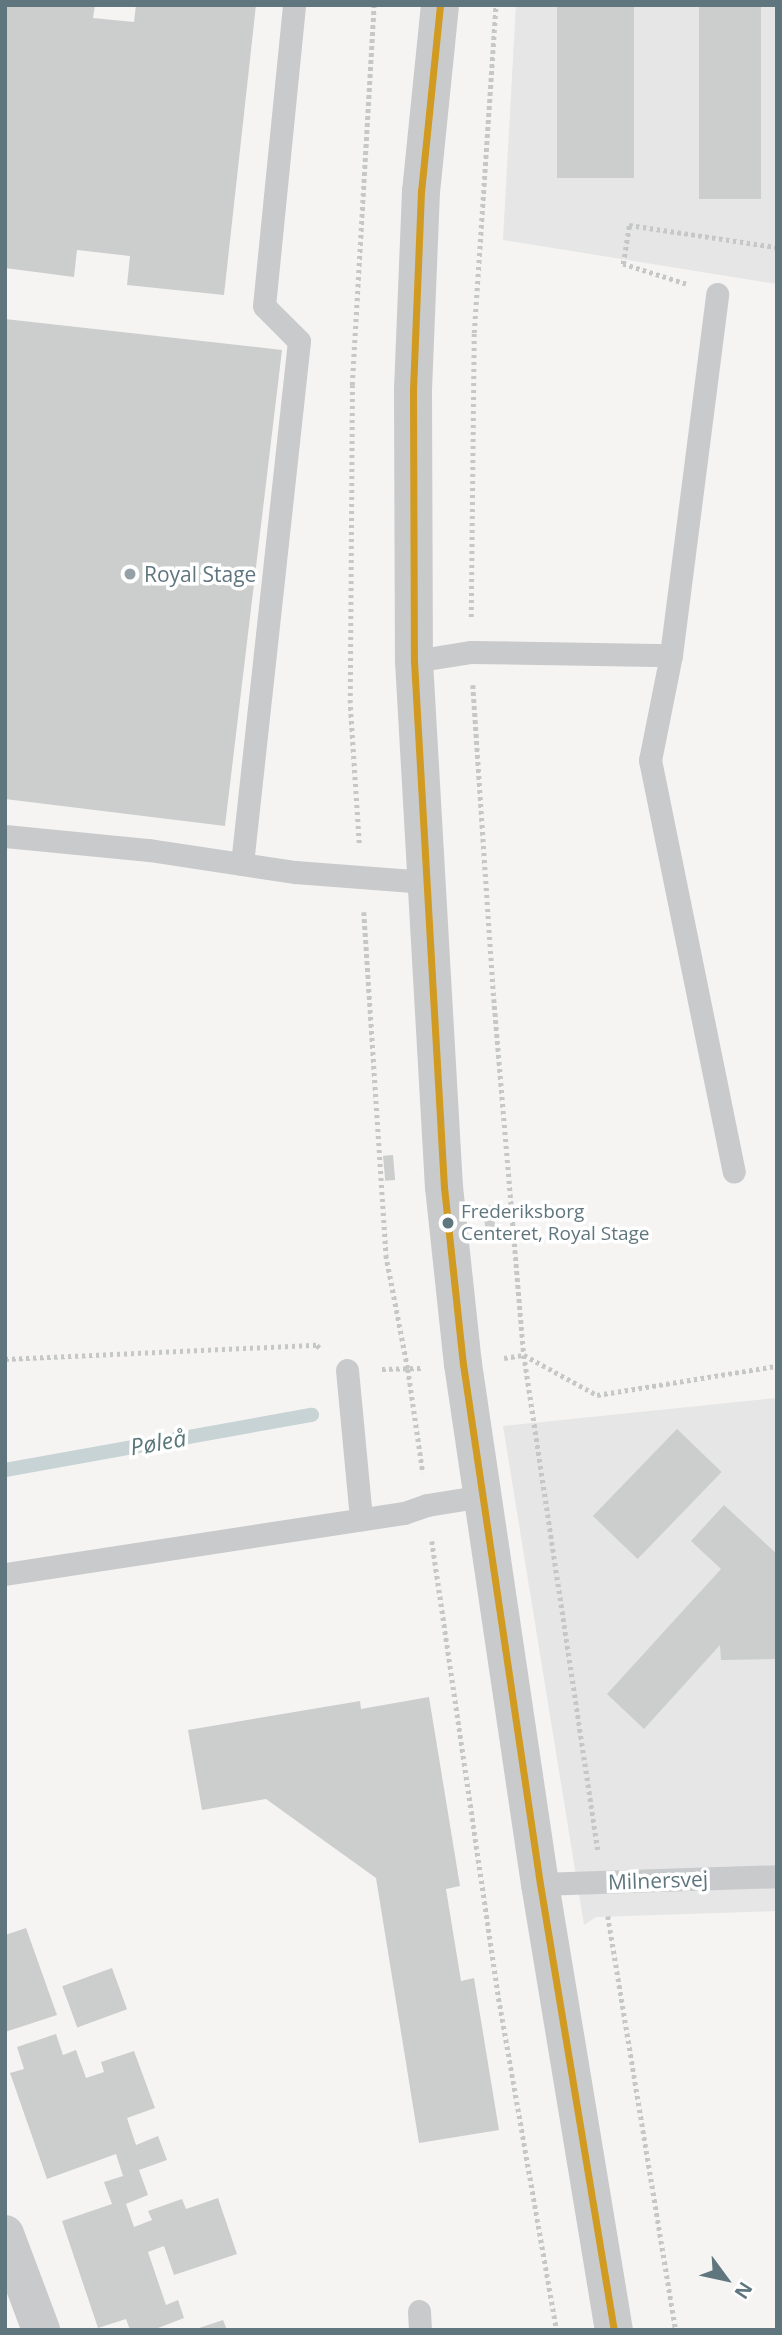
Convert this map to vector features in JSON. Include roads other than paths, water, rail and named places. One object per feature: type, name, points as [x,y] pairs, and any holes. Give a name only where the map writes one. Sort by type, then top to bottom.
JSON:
[{"type":"street","points":[[440,5],[421,191],[413,332],[414,661],[444,1188],[456,1311],[540,1884],[614,2330]]},
{"type":"street","points":[[5,2234],[41,2330]]},
{"type":"lane","points":[[242,864],[299,341],[264,306],[294,5]]},
{"type":"lane","points":[[717,294],[671,655],[650,760],[734,1172]]},
{"type":"lane","points":[[414,661],[471,652],[671,655]]},
{"type":"lane","points":[[5,836],[149,850],[295,873],[425,882]]},
{"type":"lane","points":[[347,1370],[360,1519]]},
{"type":"lane","points":[[5,1574],[404,1513],[427,1505],[483,1496]]},
{"type":"lane","name":"Milnersvej","points":[[540,1884],[777,1876]]},
{"type":"waterway","name":"Pøleå","points":[[5,1470],[312,1415]]},
{"type":"place","name":"Royal Stage","points":[[130,574]]},
{"type":"place","name":"Frederiksborg Centeret, Royal Stage","points":[[448,1223]]}]
